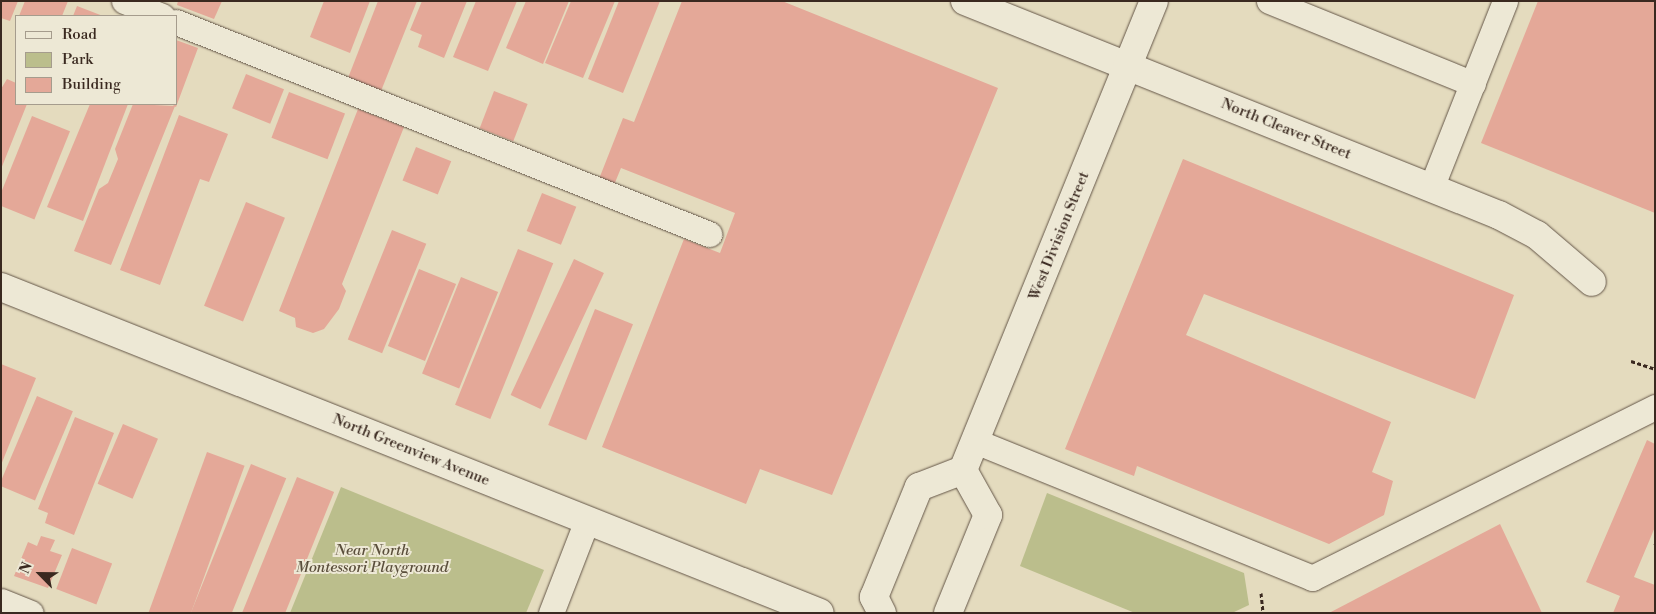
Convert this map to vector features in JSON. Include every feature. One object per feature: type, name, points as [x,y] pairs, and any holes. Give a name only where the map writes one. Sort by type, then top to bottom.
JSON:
[{"type":"street","name":"North Cleaver Street","points":[[966,1],[1432,188],[1537,235],[1592,282]]},
{"type":"street","name":"West Division Street","points":[[963,470],[1154,1]]},
{"type":"street","name":"North Greenview Avenue","points":[[1,287],[820,613]]},
{"type":"street","points":[[882,613],[874,597],[919,487],[963,470],[988,515],[948,613]]},
{"type":"lane","points":[[124,1],[159,15]]},
{"type":"lane","points":[[1269,1],[1473,84]]},
{"type":"lane","points":[[1432,188],[1505,1]]},
{"type":"lane","points":[[178,23],[709,234]]},
{"type":"lane","points":[[975,441],[1312,578],[1655,407]]},
{"type":"lane","points":[[551,613],[587,520]]},
{"type":"lane","points":[[1,601],[31,613]]},
{"type":"path","points":[[1631,361],[1655,369]]},
{"type":"green space","name":"Near North Montessori Playground","points":[[341,487],[544,570],[526,613],[290,613]]},
{"type":"green space","points":[[1047,493],[1244,573],[1249,605],[1232,613],[1135,613],[1020,566]]},
{"type":"building","points":[[1,1],[18,1],[10,21],[1,18]]},
{"type":"building","points":[[25,1],[68,1],[62,15],[19,15]]},
{"type":"building","points":[[178,1],[222,1],[214,19],[177,5]]},
{"type":"building","points":[[324,1],[370,1],[350,53],[310,37]]},
{"type":"building","points":[[378,1],[417,1],[381,91],[348,78]]},
{"type":"building","points":[[422,1],[467,1],[444,58],[418,47],[422,35],[410,30]]},
{"type":"building","points":[[476,1],[517,1],[488,71],[453,57]]},
{"type":"building","points":[[526,1],[569,1],[543,64],[506,48]]},
{"type":"building","points":[[571,1],[615,1],[583,78],[545,63]]},
{"type":"building","points":[[619,1],[660,1],[623,93],[588,79]]},
{"type":"building","points":[[682,1],[782,1],[998,88],[832,495],[760,469],[746,504],[602,447],[684,239],[720,253],[735,213],[621,168],[614,185],[599,179],[623,118],[634,122]]},
{"type":"building","points":[[1538,1],[1655,1],[1655,213],[1481,143]]},
{"type":"building","points":[[77,6],[100,15],[73,15]]},
{"type":"building","points":[[178,41],[198,48],[178,102]]},
{"type":"building","points":[[246,74],[284,89],[270,124],[232,108]]},
{"type":"building","points":[[7,79],[15,83],[15,105],[27,105],[1,169],[1,89]]},
{"type":"building","points":[[494,91],[528,104],[513,141],[480,128]]},
{"type":"building","points":[[289,92],[345,114],[327,159],[271,138]]},
{"type":"building","points":[[90,105],[128,105],[83,221],[47,207]]},
{"type":"building","points":[[133,105],[175,106],[111,265],[74,251],[99,189],[108,183],[118,159],[115,149]]},
{"type":"building","points":[[358,109],[404,127],[342,284],[346,291],[339,309],[324,329],[313,333],[296,327],[295,318],[279,311]]},
{"type":"building","points":[[179,115],[228,134],[209,182],[200,179],[160,285],[120,270]]},
{"type":"building","points":[[32,116],[70,131],[34,219],[1,206],[1,193]]},
{"type":"building","points":[[416,147],[451,161],[438,195],[403,180]]},
{"type":"building","points":[[1183,159],[1514,295],[1475,399],[1204,294],[1186,335],[1391,422],[1372,472],[1393,481],[1384,515],[1329,544],[1137,466],[1134,476],[1065,449]]},
{"type":"building","points":[[542,193],[576,207],[561,245],[527,231]]},
{"type":"building","points":[[246,202],[285,218],[243,322],[204,306]]},
{"type":"building","points":[[392,230],[426,244],[382,353],[348,339]]},
{"type":"building","points":[[518,249],[553,263],[490,419],[455,405]]},
{"type":"building","points":[[574,259],[604,273],[541,409],[511,395]]},
{"type":"building","points":[[419,269],[456,284],[425,361],[388,346]]},
{"type":"building","points":[[461,277],[498,292],[459,388],[422,373]]},
{"type":"building","points":[[595,309],[633,324],[586,440],[548,425]]},
{"type":"building","points":[[1,364],[36,378],[1,465]]},
{"type":"building","points":[[37,396],[73,411],[35,501],[1,486],[1,481]]},
{"type":"building","points":[[75,417],[114,433],[74,535],[45,523],[48,513],[38,509]]},
{"type":"building","points":[[123,424],[158,439],[133,499],[98,484]]},
{"type":"building","points":[[1647,440],[1655,444],[1655,527],[1634,577],[1655,585],[1655,613],[1613,613],[1620,596],[1586,582]]},
{"type":"building","points":[[207,452],[245,466],[191,613],[148,613]]},
{"type":"building","points":[[251,464],[286,478],[232,613],[191,612]]},
{"type":"building","points":[[297,477],[334,492],[285,613],[242,613]]},
{"type":"building","points":[[1500,524],[1542,613],[1329,613]]},
{"type":"building","points":[[41,536],[55,540],[50,551],[62,555],[48,588],[14,576],[28,542],[37,546]]},
{"type":"building","points":[[72,548],[112,563],[96,604],[56,589]]}]
